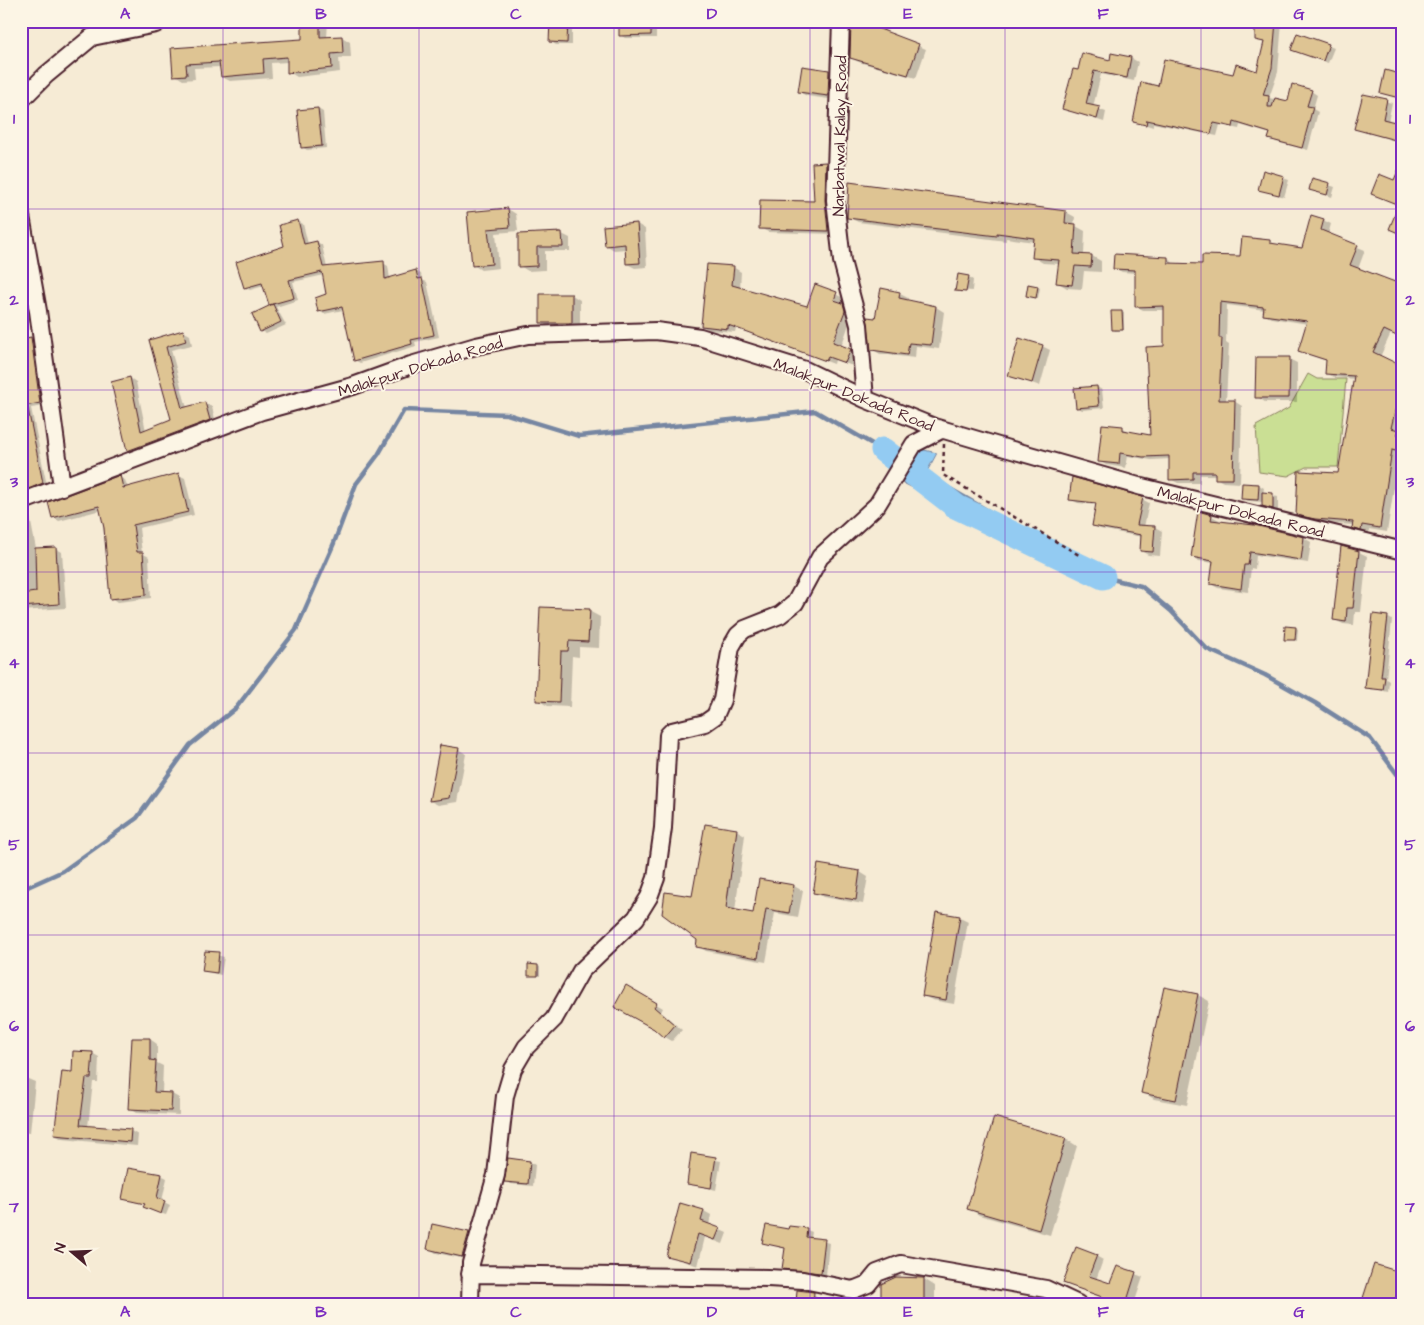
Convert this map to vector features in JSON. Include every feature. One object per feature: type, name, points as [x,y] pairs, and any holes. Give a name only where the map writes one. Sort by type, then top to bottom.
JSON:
[{"type":"street","points":[[21,100],[46,75],[92,37],[156,24],[158,21]]},
{"type":"street","name":"Narbatwal Kalay Road","points":[[841,21],[835,200],[842,261],[859,325],[865,399]]},
{"type":"street","points":[[21,216],[38,311],[62,487]]},
{"type":"street","name":"Malakpur Dokada Road","points":[[21,502],[262,411],[353,386],[411,365],[457,352],[528,335],[656,332],[700,337],[806,370],[865,399],[942,430],[1142,487],[1403,551]]},
{"type":"street","points":[[900,413],[911,433],[914,444]]},
{"type":"street","points":[[470,1304],[470,1274],[496,1175],[505,1096],[520,1056],[554,1018],[581,971],[636,918],[649,897],[656,878],[662,837],[668,735],[672,731],[705,723],[715,716],[725,687],[731,647],[738,635],[745,629],[780,615],[795,603],[820,557],[877,505],[894,480],[914,444],[942,430]]},
{"type":"street","points":[[470,1274],[776,1278],[803,1280],[853,1290],[868,1284],[877,1273],[901,1264],[1046,1289],[1078,1304]]},
{"type":"path","points":[[942,430],[943,475],[1079,555]]},
{"type":"green space","points":[[1308,374],[1317,379],[1346,379],[1338,467],[1306,467],[1288,476],[1259,472],[1256,426],[1289,408]]},
{"type":"water","points":[[920,449],[937,453],[917,490],[903,483]]},
{"type":"building","points":[[302,21],[320,21],[320,37],[342,36],[343,53],[331,54],[332,68],[287,73],[287,57],[263,59],[264,73],[221,77],[219,62],[186,64],[187,75],[173,76],[171,48],[302,39]]},
{"type":"building","points":[[550,21],[568,21],[567,43],[549,42]]},
{"type":"building","points":[[619,21],[651,21],[651,35],[619,36]]},
{"type":"building","points":[[851,21],[878,21],[877,28],[919,44],[908,75],[850,58]]},
{"type":"building","points":[[1255,21],[1276,21],[1272,68],[1263,95],[1269,96],[1268,107],[1272,107],[1275,98],[1288,101],[1292,84],[1312,90],[1307,106],[1313,107],[1302,148],[1268,139],[1270,133],[1234,122],[1233,127],[1214,123],[1211,134],[1147,120],[1146,125],[1133,122],[1141,82],[1158,86],[1164,59],[1233,74],[1236,64],[1257,71],[1264,42],[1255,40]]},
{"type":"building","points":[[1297,33],[1329,44],[1323,61],[1291,50]]},
{"type":"building","points":[[1082,53],[1110,60],[1111,53],[1131,57],[1127,78],[1094,71],[1086,104],[1100,107],[1097,119],[1062,109],[1073,69],[1078,70]]},
{"type":"building","points":[[802,66],[829,70],[828,96],[798,92]]},
{"type":"building","points":[[1385,70],[1403,75],[1403,99],[1380,93]]},
{"type":"building","points":[[1363,94],[1387,99],[1383,119],[1403,124],[1403,142],[1354,129]]},
{"type":"building","points":[[318,108],[322,146],[301,148],[297,110]]},
{"type":"building","points":[[1403,159],[1403,235],[1389,229],[1399,205],[1371,194],[1379,174],[1394,180]]},
{"type":"building","points":[[826,162],[825,200],[828,231],[759,229],[760,200],[814,201],[812,163]]},
{"type":"building","points":[[1263,170],[1284,176],[1279,195],[1258,190]]},
{"type":"building","points":[[1312,178],[1330,183],[1327,195],[1309,190]]},
{"type":"building","points":[[849,182],[1066,211],[1065,223],[1076,224],[1074,254],[1092,255],[1091,267],[1075,266],[1072,285],[1056,283],[1059,260],[1032,258],[1034,238],[997,233],[997,236],[847,218]]},
{"type":"building","points":[[508,208],[510,227],[488,229],[492,264],[472,266],[467,212]]},
{"type":"building","points":[[1311,215],[1324,219],[1321,230],[1358,245],[1350,265],[1403,285],[1403,339],[1384,330],[1373,352],[1400,365],[1397,373],[1403,375],[1403,395],[1399,394],[1391,428],[1399,430],[1397,435],[1403,436],[1403,453],[1392,450],[1380,528],[1362,525],[1361,531],[1352,528],[1353,522],[1315,519],[1296,515],[1298,471],[1338,473],[1354,376],[1325,374],[1326,360],[1298,351],[1307,321],[1263,315],[1264,307],[1220,302],[1219,338],[1222,338],[1219,400],[1235,400],[1233,479],[1215,479],[1215,472],[1193,472],[1193,479],[1169,480],[1169,456],[1143,457],[1120,453],[1119,464],[1098,462],[1102,424],[1123,426],[1123,430],[1150,435],[1146,347],[1164,346],[1164,306],[1135,307],[1135,270],[1113,269],[1114,254],[1168,257],[1168,263],[1202,264],[1202,255],[1240,256],[1242,237],[1270,240],[1270,243],[1302,248]]},
{"type":"building","points":[[298,220],[304,244],[317,241],[323,267],[384,261],[385,279],[416,270],[418,279],[422,278],[434,335],[411,340],[412,344],[354,361],[342,307],[318,312],[315,298],[326,294],[322,272],[289,280],[294,298],[269,305],[262,283],[244,288],[236,262],[284,246],[279,225]]},
{"type":"building","points":[[637,223],[640,263],[626,264],[625,244],[605,246],[603,226]]},
{"type":"building","points":[[562,232],[563,247],[537,247],[537,266],[518,267],[518,234]]},
{"type":"building","points":[[707,264],[734,266],[732,285],[807,306],[815,284],[837,292],[834,300],[843,303],[845,311],[833,342],[851,349],[845,363],[828,357],[826,361],[728,325],[728,329],[701,326]]},
{"type":"building","points":[[958,274],[969,276],[966,292],[955,291]]},
{"type":"building","points":[[1028,284],[1038,286],[1036,298],[1026,296]]},
{"type":"building","points":[[881,288],[900,292],[899,298],[936,306],[931,345],[909,343],[907,355],[871,350],[867,317],[875,318]]},
{"type":"building","points":[[540,294],[572,294],[572,323],[540,323]]},
{"type":"building","points":[[26,298],[28,314],[22,314],[21,299]]},
{"type":"building","points":[[273,304],[281,322],[260,332],[252,314]]},
{"type":"building","points":[[1111,311],[1122,311],[1123,330],[1112,330]]},
{"type":"building","points":[[183,330],[186,341],[166,347],[182,408],[205,402],[210,420],[127,451],[111,382],[130,377],[141,431],[171,419],[149,340]]},
{"type":"building","points":[[31,337],[40,403],[21,407],[21,339]]},
{"type":"building","points":[[1019,338],[1043,345],[1032,383],[1008,376]]},
{"type":"building","points":[[1256,357],[1290,357],[1289,398],[1255,398]]},
{"type":"building","points":[[1097,386],[1099,406],[1076,408],[1074,388]]},
{"type":"building","points":[[28,409],[43,483],[23,491],[21,410]]},
{"type":"building","points":[[179,473],[188,512],[133,525],[137,552],[143,552],[146,595],[110,599],[104,528],[99,506],[52,518],[48,502],[120,475],[123,488]]},
{"type":"building","points":[[1072,477],[1143,497],[1137,525],[1155,526],[1153,552],[1140,551],[1141,535],[1092,526],[1096,503],[1069,500]]},
{"type":"building","points":[[1242,483],[1259,484],[1258,500],[1241,499]]},
{"type":"building","points":[[1262,492],[1273,493],[1273,509],[1262,506]]},
{"type":"building","points":[[1198,511],[1212,515],[1211,520],[1254,525],[1304,537],[1301,560],[1250,552],[1248,565],[1244,565],[1241,589],[1210,584],[1213,561],[1191,557]]},
{"type":"building","points":[[1341,546],[1359,551],[1353,608],[1347,608],[1346,622],[1333,620]]},
{"type":"building","points":[[56,547],[59,604],[21,607],[21,594],[36,592],[35,548]]},
{"type":"building","points":[[540,607],[590,609],[588,642],[569,641],[568,651],[561,651],[559,702],[536,701]]},
{"type":"building","points":[[1373,614],[1388,616],[1381,677],[1385,677],[1383,690],[1365,688]]},
{"type":"building","points":[[1285,626],[1296,627],[1295,640],[1284,640]]},
{"type":"building","points":[[440,745],[459,748],[449,798],[429,801]]},
{"type":"building","points":[[705,824],[737,829],[726,908],[753,913],[759,879],[794,885],[789,913],[766,909],[758,958],[696,947],[697,940],[662,914],[665,892],[692,896]]},
{"type":"building","points":[[818,864],[860,871],[856,900],[813,893]]},
{"type":"building","points":[[936,912],[960,916],[946,1000],[922,996]]},
{"type":"building","points":[[205,951],[219,952],[217,973],[202,971]]},
{"type":"building","points":[[528,964],[538,965],[538,976],[528,976]]},
{"type":"building","points":[[626,985],[657,1003],[654,1007],[675,1025],[664,1038],[654,1029],[614,1007]]},
{"type":"building","points":[[1164,987],[1198,994],[1176,1100],[1141,1093]]},
{"type":"building","points":[[132,1038],[150,1038],[150,1060],[156,1061],[154,1092],[172,1093],[171,1111],[128,1109]]},
{"type":"building","points":[[73,1051],[93,1052],[91,1078],[86,1078],[80,1125],[131,1129],[130,1142],[54,1135],[62,1071],[72,1072]]},
{"type":"building","points":[[994,1117],[1066,1138],[1039,1230],[967,1209]]},
{"type":"building","points":[[691,1153],[716,1157],[711,1188],[687,1184]]},
{"type":"building","points":[[508,1158],[530,1161],[528,1184],[504,1182]]},
{"type":"building","points":[[128,1168],[162,1174],[157,1198],[165,1201],[161,1214],[143,1207],[145,1204],[122,1199]]},
{"type":"building","points":[[680,1203],[704,1210],[701,1221],[720,1228],[715,1240],[698,1234],[690,1262],[666,1256]]},
{"type":"building","points":[[432,1224],[469,1232],[462,1257],[427,1249]]},
{"type":"building","points":[[766,1225],[788,1229],[789,1226],[807,1228],[806,1237],[825,1239],[821,1273],[782,1269],[785,1248],[762,1243]]},
{"type":"building","points":[[1076,1247],[1097,1255],[1089,1276],[1110,1283],[1117,1266],[1136,1272],[1126,1304],[1105,1300],[1105,1298],[1063,1283]]},
{"type":"building","points":[[1374,1264],[1403,1273],[1394,1304],[1382,1304],[1363,1298]]},
{"type":"building","points":[[896,1277],[924,1278],[924,1304],[881,1304],[881,1284]]},
{"type":"building","points":[[797,1290],[814,1292],[813,1304],[796,1303]]},
{"type":"waterway","points":[[21,890],[63,871],[137,818],[190,745],[236,708],[296,630],[334,543],[356,484],[378,455],[404,410],[507,414],[579,436],[815,411],[1103,577],[1141,586],[1171,611],[1207,649],[1265,675],[1315,703],[1370,738],[1403,782]]},
{"type":"waterway","points":[[883,450],[957,507],[1103,577]]}]
